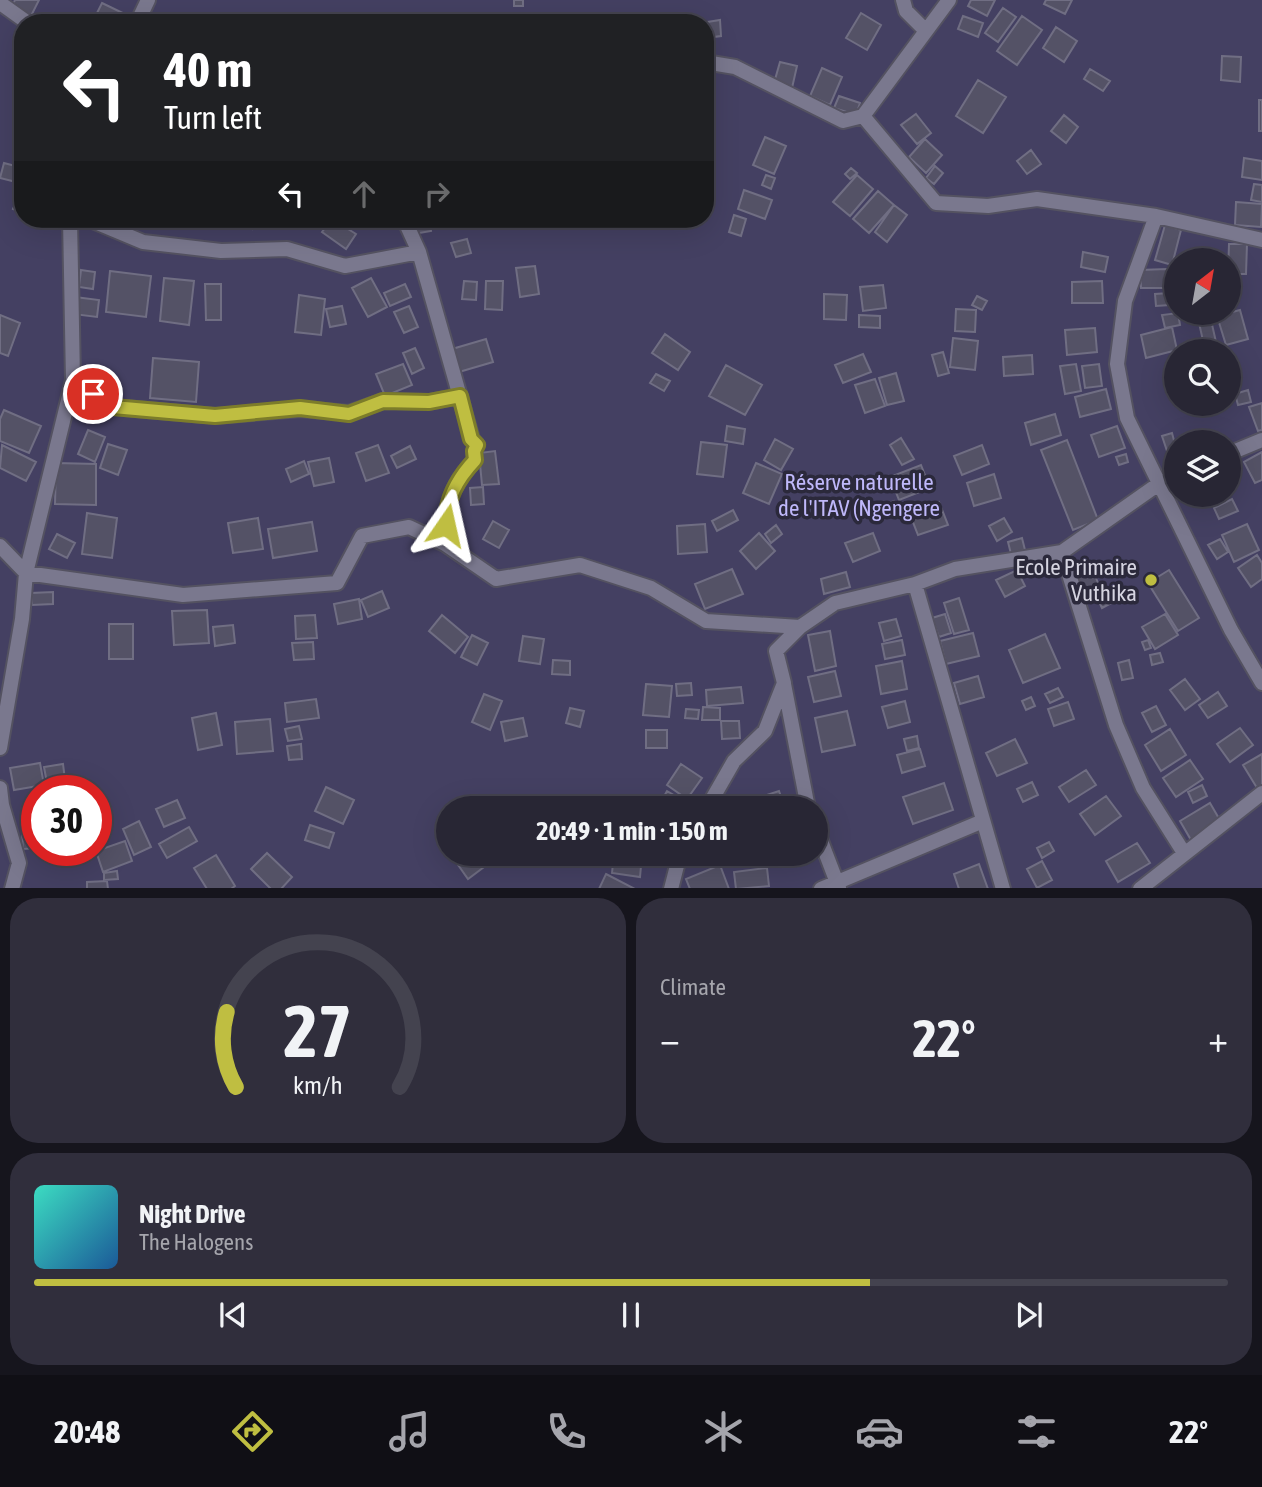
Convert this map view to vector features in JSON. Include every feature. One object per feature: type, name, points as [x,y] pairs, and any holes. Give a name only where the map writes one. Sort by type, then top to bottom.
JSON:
[{"type":"street","points":[[903,0],[906,11],[926,31]]},
{"type":"street","points":[[714,64],[735,67],[843,121],[863,116],[949,0]]},
{"type":"street","points":[[0,3],[16,14]]},
{"type":"street","points":[[863,116],[936,203],[988,206],[1037,199],[1156,216],[1262,240]]},
{"type":"street","points":[[1156,216],[1125,301],[1117,364],[1127,418],[1231,630],[1262,683]]},
{"type":"street","points":[[0,748],[22,619],[26,573],[73,380],[70,228]]},
{"type":"street","points":[[110,228],[143,242],[221,251],[287,249],[345,266],[419,252]]},
{"type":"street","points":[[408,228],[419,252],[471,439],[477,445],[474,451],[475,460],[455,486],[446,506],[445,544]]},
{"type":"street","points":[[73,380],[113,407],[215,416],[300,408],[349,414],[383,401],[429,402],[460,396]]},
{"type":"street","points":[[1241,449],[1262,440]]},
{"type":"street","points":[[806,796],[776,651],[800,627],[835,603],[915,584],[955,569],[1062,552],[1164,481]]},
{"type":"street","points":[[0,546],[26,573],[183,595],[262,591],[337,583],[362,536],[409,527],[445,544],[496,579],[580,565],[652,588],[706,621],[800,627]]},
{"type":"street","points":[[1062,552],[1116,725],[1143,788],[1184,853]]},
{"type":"street","points":[[915,584],[1003,888]]},
{"type":"street","points":[[714,796],[734,761],[765,731],[784,683]]},
{"type":"street","points":[[0,788],[2,805],[19,863],[12,888]]},
{"type":"street","points":[[1140,888],[1262,793]]},
{"type":"street","points":[[821,888],[838,884],[983,821]]},
{"type":"street","points":[[828,859],[838,884]]},
{"type":"street","points":[[671,888],[677,866]]},
{"type":"green space","name":"Réserve naturelle de l'ITAV (Ngengere","points":[[0,0],[1262,0],[1262,888],[0,888]]},
{"type":"building","points":[[15,0],[39,0],[32,14],[12,6]]},
{"type":"building","points":[[514,0],[523,0],[523,6],[514,6]]},
{"type":"building","points":[[971,0],[995,0],[987,16],[968,6]]},
{"type":"building","points":[[1046,0],[1072,0],[1065,14],[1044,4]]},
{"type":"building","points":[[102,3],[125,14],[96,14]]},
{"type":"building","points":[[1003,8],[1016,17],[998,42],[985,33]]},
{"type":"building","points":[[861,13],[881,25],[867,50],[846,38]]},
{"type":"building","points":[[963,16],[983,23],[978,37],[958,29]]},
{"type":"building","points":[[1022,16],[1042,30],[1017,65],[997,51]]},
{"type":"building","points":[[720,20],[721,36],[714,37],[714,21]]},
{"type":"building","points":[[1056,27],[1077,41],[1064,62],[1043,48]]},
{"type":"building","points":[[1222,56],[1241,57],[1240,82],[1221,80]]},
{"type":"building","points":[[780,62],[797,66],[792,88],[774,83]]},
{"type":"building","points":[[822,68],[842,77],[830,105],[810,96]]},
{"type":"building","points":[[1090,69],[1110,81],[1103,91],[1084,79]]},
{"type":"building","points":[[978,80],[1006,97],[983,133],[956,116]]},
{"type":"building","points":[[839,96],[860,103],[856,115],[834,108]]},
{"type":"building","points":[[1259,100],[1262,100],[1262,131],[1259,131]]},
{"type":"building","points":[[916,114],[931,133],[917,144],[901,125]]},
{"type":"building","points":[[1064,115],[1078,127],[1066,143],[1051,131]]},
{"type":"building","points":[[765,137],[786,146],[774,174],[753,165]]},
{"type":"building","points":[[925,139],[942,155],[926,173],[909,157]]},
{"type":"building","points":[[1031,150],[1041,164],[1027,174],[1017,161]]},
{"type":"building","points":[[1244,158],[1262,161],[1262,180],[1242,177]]},
{"type":"building","points":[[4,163],[14,166],[14,182],[0,178]]},
{"type":"building","points":[[935,166],[943,173],[934,184],[926,178]]},
{"type":"building","points":[[851,168],[857,173],[850,179],[845,174]]},
{"type":"building","points":[[766,175],[775,178],[771,189],[762,185]]},
{"type":"building","points":[[857,175],[873,189],[850,216],[833,202]]},
{"type":"building","points":[[1254,184],[1262,185],[1262,202],[1251,200]]},
{"type":"building","points":[[744,190],[772,200],[765,219],[738,209]]},
{"type":"building","points":[[878,191],[894,205],[869,233],[853,219]]},
{"type":"building","points":[[1236,202],[1262,204],[1261,227],[1235,225]]},
{"type":"building","points":[[894,205],[907,215],[887,242],[875,232]]},
{"type":"building","points":[[734,215],[746,219],[741,236],[729,232]]},
{"type":"building","points":[[1165,225],[1181,230],[1176,248],[1164,248],[1164,263],[1155,260]]},
{"type":"building","points":[[325,228],[346,228],[356,234],[346,249],[322,232]]},
{"type":"building","points":[[412,228],[430,228],[431,231],[413,234]]},
{"type":"building","points":[[467,239],[471,253],[456,257],[451,243]]},
{"type":"building","points":[[1229,244],[1247,244],[1246,274],[1241,274],[1241,248],[1229,248]]},
{"type":"building","points":[[1083,252],[1108,257],[1105,272],[1081,267]]},
{"type":"building","points":[[535,266],[539,294],[520,297],[516,268]]},
{"type":"building","points":[[1164,269],[1164,288],[1141,288],[1140,270]]},
{"type":"building","points":[[81,270],[95,272],[93,289],[79,287]]},
{"type":"building","points":[[110,271],[151,276],[146,317],[106,312]]},
{"type":"building","points":[[164,278],[194,281],[189,325],[160,321]]},
{"type":"building","points":[[371,278],[387,307],[368,317],[352,288]]},
{"type":"building","points":[[464,281],[477,282],[476,300],[462,299]]},
{"type":"building","points":[[486,281],[503,281],[502,310],[485,309]]},
{"type":"building","points":[[1102,281],[1103,303],[1072,303],[1072,282]]},
{"type":"building","points":[[205,284],[221,284],[221,320],[206,320]]},
{"type":"building","points":[[405,284],[411,297],[390,306],[384,293]]},
{"type":"building","points":[[883,285],[886,308],[863,311],[860,287]]},
{"type":"building","points":[[1164,293],[1164,305],[1156,306],[1155,294]]},
{"type":"building","points":[[824,294],[847,295],[846,320],[824,319]]},
{"type":"building","points":[[299,295],[325,299],[321,335],[295,332]]},
{"type":"building","points":[[977,296],[987,301],[982,310],[972,305]]},
{"type":"building","points":[[75,297],[99,300],[97,317],[73,314]]},
{"type":"building","points":[[342,306],[346,324],[330,327],[326,309]]},
{"type":"building","points":[[409,306],[418,327],[404,333],[394,312]]},
{"type":"building","points":[[956,309],[976,310],[975,332],[955,331]]},
{"type":"building","points":[[1241,314],[1248,339],[1224,339],[1220,326],[1241,326]]},
{"type":"building","points":[[0,315],[20,323],[8,356],[0,353]]},
{"type":"building","points":[[859,315],[880,316],[880,328],[859,327]]},
{"type":"building","points":[[1200,326],[1212,326],[1215,339],[1203,339]]},
{"type":"building","points":[[1172,327],[1175,339],[1164,339],[1164,353],[1146,358],[1141,335]]},
{"type":"building","points":[[1095,328],[1097,352],[1067,355],[1065,330]]},
{"type":"building","points":[[665,334],[690,352],[678,370],[652,353]]},
{"type":"building","points":[[953,338],[978,341],[975,370],[950,367]]},
{"type":"building","points":[[486,339],[493,362],[459,372],[452,349]]},
{"type":"building","points":[[415,348],[424,368],[412,374],[403,353]]},
{"type":"building","points":[[943,352],[949,373],[938,376],[932,355]]},
{"type":"building","points":[[863,354],[871,372],[843,383],[835,365]]},
{"type":"building","points":[[1032,355],[1033,374],[1004,376],[1003,357]]},
{"type":"building","points":[[153,358],[199,362],[196,402],[150,398]]},
{"type":"building","points":[[403,364],[412,385],[385,396],[376,374]]},
{"type":"building","points":[[1076,364],[1081,391],[1065,394],[1060,366]]},
{"type":"building","points":[[1099,364],[1102,386],[1085,388],[1082,366]]},
{"type":"building","points":[[726,365],[762,385],[745,415],[709,396]]},
{"type":"building","points":[[896,373],[904,401],[887,405],[879,378]]},
{"type":"building","points":[[656,374],[670,381],[664,391],[650,383]]},
{"type":"building","points":[[875,379],[885,406],[865,413],[855,385]]},
{"type":"building","points":[[1106,389],[1111,409],[1080,417],[1075,397]]},
{"type":"building","points":[[1248,390],[1251,402],[1241,404],[1241,392]]},
{"type":"building","points":[[1262,403],[1262,430],[1258,431],[1249,407]]},
{"type":"building","points":[[4,410],[41,426],[29,453],[0,441],[0,419]]},
{"type":"building","points":[[1055,414],[1061,435],[1031,445],[1025,423]]},
{"type":"building","points":[[727,426],[745,429],[743,444],[725,441]]},
{"type":"building","points":[[1117,426],[1125,448],[1099,457],[1091,435]]},
{"type":"building","points":[[88,430],[105,437],[95,462],[78,454]]},
{"type":"building","points":[[901,438],[914,459],[902,465],[890,445]]},
{"type":"building","points":[[775,439],[793,449],[781,470],[764,460]]},
{"type":"building","points":[[1067,440],[1098,520],[1073,530],[1041,450]]},
{"type":"building","points":[[701,442],[727,445],[723,477],[697,474]]},
{"type":"building","points":[[108,444],[127,450],[118,475],[100,468]]},
{"type":"building","points":[[2,445],[36,462],[26,481],[0,468]]},
{"type":"building","points":[[378,445],[389,473],[366,481],[356,453]]},
{"type":"building","points":[[982,445],[989,464],[962,475],[954,456]]},
{"type":"building","points":[[410,446],[416,459],[397,468],[391,456]]},
{"type":"building","points":[[495,451],[499,484],[482,485],[479,453]]},
{"type":"building","points":[[1262,452],[1262,480],[1255,483],[1244,462]]},
{"type":"building","points":[[1126,454],[1128,462],[1119,465],[1116,457]]},
{"type":"building","points":[[329,458],[334,482],[314,486],[308,462]]},
{"type":"building","points":[[304,461],[309,474],[291,482],[286,469]]},
{"type":"building","points":[[56,463],[96,464],[96,505],[55,504]]},
{"type":"building","points":[[756,463],[782,474],[769,504],[743,493]]},
{"type":"building","points":[[921,465],[930,488],[899,500],[890,477]]},
{"type":"building","points":[[994,474],[1001,498],[974,506],[967,483]]},
{"type":"building","points":[[483,487],[484,504],[471,505],[470,488]]},
{"type":"building","points":[[894,501],[899,513],[888,517],[884,505]]},
{"type":"building","points":[[939,502],[948,525],[918,535],[909,512]]},
{"type":"building","points":[[1236,507],[1238,511],[1219,519],[1214,508]]},
{"type":"building","points":[[733,510],[738,520],[717,531],[712,521]]},
{"type":"building","points":[[87,513],[117,518],[112,558],[82,554]]},
{"type":"building","points":[[258,518],[263,549],[233,553],[228,523]]},
{"type":"building","points":[[1004,518],[1012,532],[997,541],[989,526]]},
{"type":"building","points":[[493,521],[509,530],[499,548],[483,539]]},
{"type":"building","points":[[312,522],[317,551],[273,558],[268,529]]},
{"type":"building","points":[[705,524],[707,552],[678,554],[677,526]]},
{"type":"building","points":[[1247,524],[1259,550],[1234,562],[1222,535]]},
{"type":"building","points":[[776,525],[782,534],[771,543],[765,534]]},
{"type":"building","points":[[759,533],[775,551],[756,569],[740,551]]},
{"type":"building","points":[[873,533],[880,551],[853,562],[845,543]]},
{"type":"building","points":[[57,534],[75,543],[67,558],[49,549]]},
{"type":"building","points":[[1022,538],[1025,550],[1011,554],[1008,542]]},
{"type":"building","points":[[1220,539],[1228,552],[1217,559],[1208,545]]},
{"type":"building","points":[[1257,555],[1262,563],[1262,579],[1251,587],[1238,568]]},
{"type":"building","points":[[1092,568],[1100,588],[1080,596],[1072,575]]},
{"type":"building","points":[[732,569],[743,594],[705,609],[695,584]]},
{"type":"building","points":[[1017,570],[1025,586],[1005,597],[996,580]]},
{"type":"building","points":[[1169,570],[1199,618],[1178,631],[1148,583]]},
{"type":"building","points":[[846,572],[850,587],[824,594],[821,579]]},
{"type":"building","points":[[1108,588],[1115,601],[1102,608],[1096,595]]},
{"type":"building","points":[[382,591],[389,608],[368,617],[361,600]]},
{"type":"building","points":[[53,592],[53,604],[32,605],[31,593]]},
{"type":"building","points":[[959,598],[969,630],[954,634],[944,603]]},
{"type":"building","points":[[359,599],[362,619],[338,624],[334,604]]},
{"type":"building","points":[[207,610],[209,643],[174,645],[172,611]]},
{"type":"building","points":[[945,614],[951,633],[939,637],[932,618]]},
{"type":"building","points":[[1165,614],[1178,635],[1155,649],[1142,627]]},
{"type":"building","points":[[315,615],[317,638],[296,639],[295,616]]},
{"type":"building","points":[[442,615],[468,637],[455,653],[429,631]]},
{"type":"building","points":[[896,619],[901,636],[884,641],[879,623]]},
{"type":"building","points":[[109,624],[133,624],[133,659],[109,659]]},
{"type":"building","points":[[233,625],[235,643],[215,646],[213,627]]},
{"type":"building","points":[[830,631],[836,666],[815,671],[808,635]]},
{"type":"building","points":[[973,633],[979,656],[946,664],[940,641]]},
{"type":"building","points":[[1045,634],[1060,668],[1023,683],[1009,650]]},
{"type":"building","points":[[472,635],[488,643],[477,665],[461,657]]},
{"type":"building","points":[[523,636],[544,639],[540,664],[519,661]]},
{"type":"building","points":[[902,640],[905,655],[885,659],[882,644]]},
{"type":"building","points":[[1148,640],[1151,648],[1145,650],[1142,642]]},
{"type":"building","points":[[313,642],[314,659],[294,660],[292,643]]},
{"type":"building","points":[[1160,653],[1163,662],[1152,665],[1150,655]]},
{"type":"building","points":[[553,660],[570,661],[570,675],[552,674]]},
{"type":"building","points":[[1129,660],[1133,678],[1122,680],[1118,663]]},
{"type":"building","points":[[902,661],[907,689],[881,694],[876,666]]},
{"type":"building","points":[[835,671],[841,696],[814,702],[808,677]]},
{"type":"building","points":[[978,676],[984,697],[960,704],[954,683]]},
{"type":"building","points":[[1185,679],[1200,699],[1185,710],[1170,690]]},
{"type":"building","points":[[691,683],[692,695],[677,696],[676,684]]},
{"type":"building","points":[[646,684],[672,686],[669,717],[643,715]]},
{"type":"building","points":[[741,687],[743,703],[707,706],[706,690]]},
{"type":"building","points":[[1058,688],[1063,697],[1050,703],[1045,694]]},
{"type":"building","points":[[1218,692],[1227,706],[1208,718],[1199,705]]},
{"type":"building","points":[[484,694],[502,701],[490,730],[472,722]]},
{"type":"building","points":[[1031,697],[1035,706],[1026,710],[1022,701]]},
{"type":"building","points":[[316,699],[319,718],[287,722],[285,703]]},
{"type":"building","points":[[905,701],[910,722],[888,728],[882,707]]},
{"type":"building","points":[[1068,702],[1074,719],[1054,726],[1048,709]]},
{"type":"building","points":[[1156,706],[1166,725],[1152,732],[1142,713]]},
{"type":"building","points":[[703,707],[720,708],[720,720],[702,720]]},
{"type":"building","points":[[570,708],[584,711],[580,727],[566,723]]},
{"type":"building","points":[[686,709],[699,710],[698,719],[685,718]]},
{"type":"building","points":[[847,711],[855,745],[822,752],[815,718]]},
{"type":"building","points":[[216,713],[222,745],[198,750],[192,718]]},
{"type":"building","points":[[523,718],[527,736],[505,741],[501,722]]},
{"type":"building","points":[[270,719],[273,751],[237,754],[235,722]]},
{"type":"building","points":[[721,721],[739,721],[740,738],[722,739]]},
{"type":"building","points":[[299,726],[302,739],[288,741],[285,729]]},
{"type":"building","points":[[1240,728],[1253,745],[1230,762],[1217,744]]},
{"type":"building","points":[[1170,729],[1186,755],[1161,771],[1145,745]]},
{"type":"building","points":[[646,730],[667,730],[667,748],[646,748]]},
{"type":"building","points":[[917,736],[919,748],[907,751],[904,739]]},
{"type":"building","points":[[1015,739],[1027,763],[997,776],[986,753]]},
{"type":"building","points":[[301,744],[302,759],[289,760],[287,746]]},
{"type":"building","points":[[920,749],[925,766],[902,773],[897,755]]},
{"type":"building","points":[[1262,754],[1262,785],[1257,788],[1243,765]]},
{"type":"building","points":[[1190,760],[1203,779],[1176,797],[1163,778]]},
{"type":"building","points":[[40,763],[42,775],[21,775],[21,789],[14,790],[10,768]]},
{"type":"building","points":[[63,764],[64,775],[46,775],[44,767]]},
{"type":"building","points":[[681,764],[702,778],[689,796],[683,796],[667,785]]},
{"type":"building","points":[[1086,770],[1096,785],[1069,802],[1059,787]]},
{"type":"building","points":[[1032,782],[1038,795],[1023,802],[1017,789]]},
{"type":"building","points":[[944,783],[953,810],[913,824],[903,797]]},
{"type":"building","points":[[1202,785],[1207,796],[1193,803],[1188,792]]},
{"type":"building","points":[[326,787],[354,800],[343,824],[315,811]]},
{"type":"building","points":[[779,791],[781,796],[764,796]]},
{"type":"building","points":[[1106,796],[1121,816],[1095,835],[1080,814]]},
{"type":"building","points":[[177,800],[185,818],[164,827],[156,809]]},
{"type":"building","points":[[1210,803],[1221,822],[1191,840],[1180,821]]},
{"type":"building","points":[[139,821],[151,847],[134,855],[123,829]]},
{"type":"building","points":[[310,825],[334,833],[329,848],[305,840]]},
{"type":"building","points":[[189,827],[197,841],[167,858],[159,844]]},
{"type":"building","points":[[125,841],[132,861],[103,872],[101,866],[112,866],[112,845]]},
{"type":"building","points":[[1049,842],[1054,851],[1042,858],[1037,848]]},
{"type":"building","points":[[1137,843],[1150,863],[1118,882],[1106,861]]},
{"type":"building","points":[[267,853],[292,877],[282,888],[270,888],[251,869]]},
{"type":"building","points":[[216,855],[235,886],[206,888],[194,868]]},
{"type":"building","points":[[1042,861],[1052,880],[1037,888],[1027,869]]},
{"type":"building","points":[[979,864],[988,888],[959,888],[954,874]]},
{"type":"building","points":[[459,866],[485,866],[468,879]]},
{"type":"building","points":[[613,866],[641,866],[640,877],[612,873]]},
{"type":"building","points":[[720,866],[729,888],[690,888],[686,879]]},
{"type":"building","points":[[767,868],[769,886],[736,888],[734,872]]},
{"type":"building","points":[[117,871],[118,879],[104,880],[104,873]]},
{"type":"building","points":[[606,874],[633,888],[599,888]]},
{"type":"building","points":[[107,881],[108,888],[87,888],[87,882]]},
{"type":"place","name":"Ecole Primaire Vuthika","points":[[1151,580]]},
{"type":"route","points":[[93,394],[113,407],[215,416],[300,408],[349,414],[383,401],[429,402],[460,396],[471,439],[477,445],[474,451],[475,460],[455,486],[446,506],[446,525]]}]
